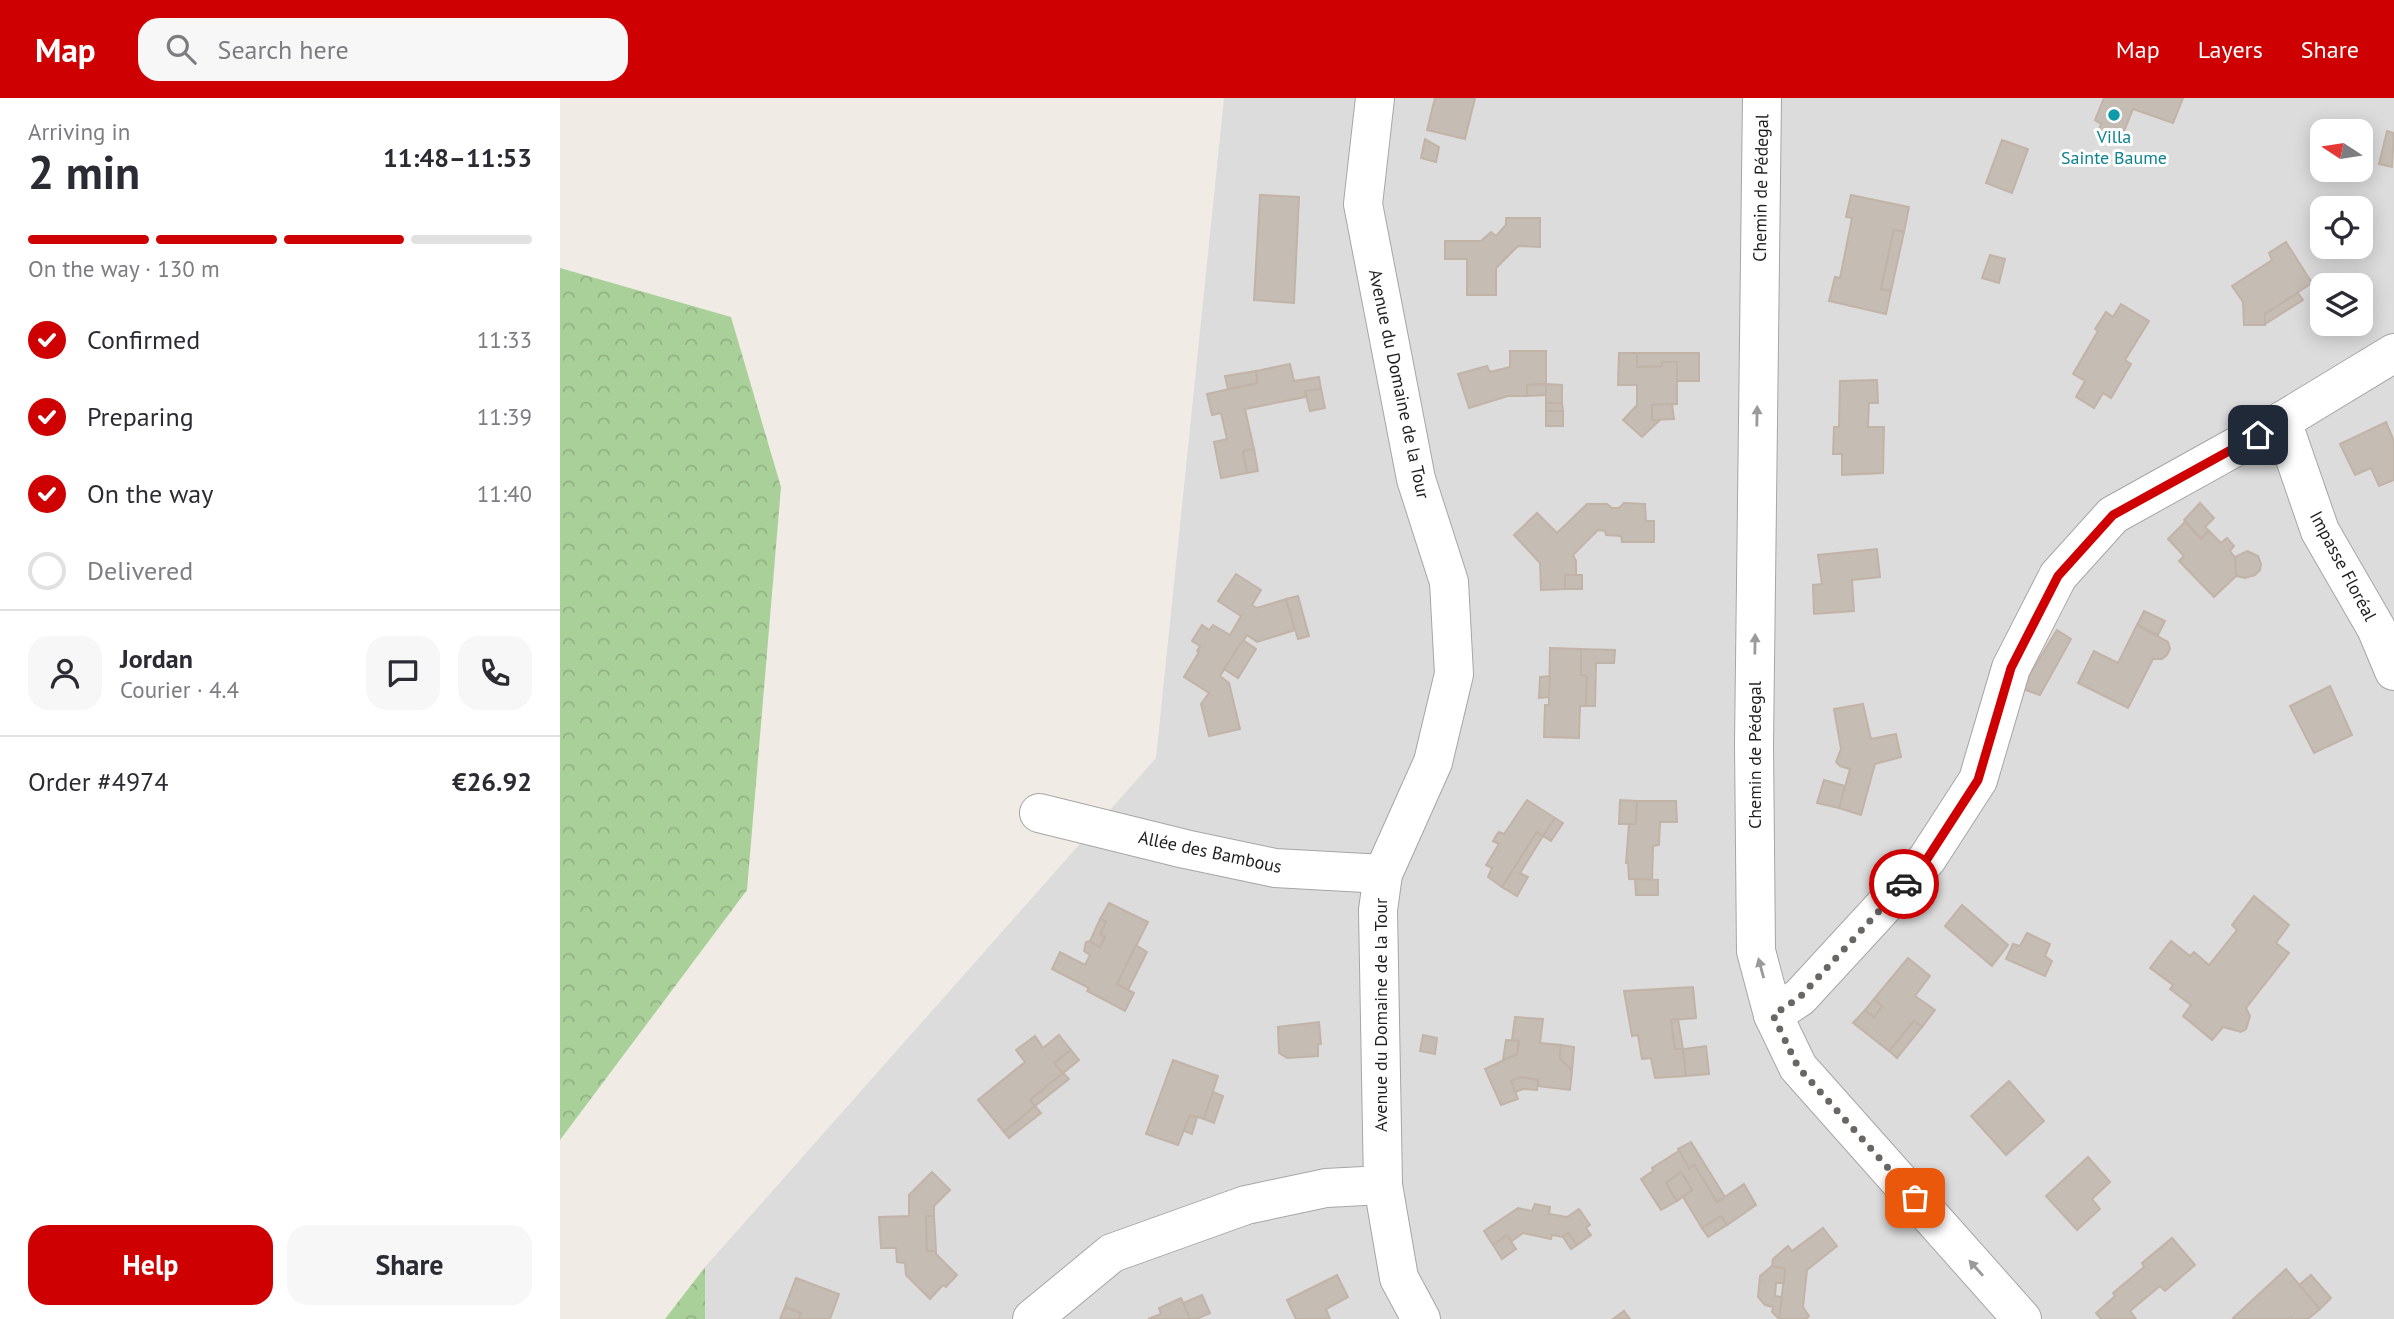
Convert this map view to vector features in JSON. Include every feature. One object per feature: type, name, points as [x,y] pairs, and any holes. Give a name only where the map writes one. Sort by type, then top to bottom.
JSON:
[{"type":"street","name":"Avenue du Domaine de la Tour","points":[[1375,98],[1363,204],[1416,479],[1449,582],[1454,674],[1433,762],[1383,874],[1378,910],[1382,1185],[1399,1278],[1421,1319]]},
{"type":"street","name":"Chemin de Pédegal","points":[[1762,98],[1754,717],[1756,951],[1773,1015],[1798,1067],[2022,1319]]},
{"type":"street","points":[[1773,1015],[1800,997],[1927,859],[1978,780],[2011,668],[2058,576],[2113,515],[2282,421],[2394,352]]},
{"type":"street","name":"Impasse Floréal","points":[[2282,421],[2320,530],[2376,628],[2394,671]]},
{"type":"street","name":"Allée des Bambous","points":[[1039,813],[1275,868],[1383,874]]},
{"type":"street","points":[[1032,1319],[1112,1253],[1246,1205],[1326,1188],[1382,1185]]},
{"type":"shaded area","points":[[1224,98],[2394,98],[2394,1319],[705,1319],[705,1267],[1156,758]]},
{"type":"green space","points":[[560,268],[731,317],[781,487],[747,890],[560,1140]]},
{"type":"green space","points":[[705,1267],[705,1319],[665,1319]]},
{"type":"building","points":[[1435,98],[1475,98],[1465,139],[1427,130]]},
{"type":"building","name":"Villa Sainte Baume","points":[[2104,98],[2183,98],[2173,123],[2133,109],[2124,131],[2115,128],[2111,135],[2099,130],[2101,124],[2095,120]]},
{"type":"building","points":[[2387,131],[2394,133],[2392,167],[2379,164]]},
{"type":"building","points":[[1425,139],[1439,147],[1436,162],[1421,158]]},
{"type":"building","points":[[2002,140],[2028,149],[2012,193],[1986,183]]},
{"type":"building","points":[[1260,195],[1299,197],[1294,303],[1254,300]]},
{"type":"building","points":[[1851,195],[1909,207],[1904,232],[1894,230],[1881,289],[1891,291],[1886,314],[1829,301],[1835,277],[1840,278],[1852,218],[1846,217]]},
{"type":"building","points":[[1506,218],[1540,218],[1540,247],[1518,246],[1496,268],[1496,295],[1467,295],[1467,259],[1445,259],[1445,241],[1481,241],[1491,232],[1496,236],[1506,225]]},
{"type":"building","points":[[1894,230],[1904,232],[1891,291],[1881,289]]},
{"type":"building","points":[[2286,242],[2310,280],[2310,284],[2265,314],[2265,325],[2244,325],[2243,302],[2232,286],[2272,260],[2269,253]]},
{"type":"building","points":[[1990,255],[2005,259],[1999,283],[1982,278]]},
{"type":"building","points":[[2298,293],[2303,300],[2265,324],[2265,314]]},
{"type":"building","points":[[2121,304],[2149,321],[2125,360],[2131,364],[2111,398],[2103,393],[2094,408],[2076,397],[2085,381],[2073,374],[2106,312],[2113,317]]},
{"type":"building","points":[[1510,351],[1546,351],[1546,384],[1527,385],[1527,396],[1508,396],[1469,408],[1458,374],[1487,366],[1490,372],[1510,367]]},
{"type":"building","points":[[1619,353],[1637,353],[1637,367],[1662,366],[1662,362],[1677,362],[1677,404],[1652,405],[1652,420],[1661,419],[1642,437],[1623,420],[1637,405],[1637,385],[1618,385]]},
{"type":"building","points":[[1637,353],[1699,353],[1699,381],[1677,381],[1677,362],[1662,362],[1662,366],[1637,367]]},
{"type":"building","points":[[1290,364],[1294,381],[1319,377],[1321,389],[1305,391],[1306,397],[1245,409],[1254,449],[1243,451],[1247,473],[1221,478],[1214,442],[1227,439],[1221,413],[1212,415],[1207,394],[1257,383],[1256,371]]},
{"type":"building","points":[[1256,371],[1257,383],[1228,389],[1225,376]]},
{"type":"building","points":[[1877,380],[1878,403],[1869,403],[1868,427],[1884,427],[1883,473],[1842,475],[1842,454],[1833,454],[1834,427],[1839,427],[1840,381]]},
{"type":"building","points":[[1546,384],[1546,395],[1527,396],[1527,385]]},
{"type":"building","points":[[1546,384],[1562,385],[1562,403],[1546,403]]},
{"type":"building","points":[[1321,389],[1325,408],[1310,411],[1305,391]]},
{"type":"building","points":[[1546,403],[1562,403],[1563,411],[1546,411]]},
{"type":"building","points":[[1672,404],[1674,419],[1652,420],[1652,405]]},
{"type":"building","points":[[1546,411],[1563,411],[1563,426],[1546,426]]},
{"type":"building","points":[[2386,422],[2394,441],[2394,480],[2379,486],[2371,468],[2355,475],[2340,444]]},
{"type":"building","points":[[1254,449],[1258,471],[1247,473],[1243,451]]},
{"type":"building","points":[[1624,503],[1645,504],[1646,521],[1654,521],[1654,542],[1622,542],[1621,536],[1606,535],[1605,531],[1598,530],[1573,555],[1576,575],[1565,575],[1565,589],[1541,590],[1540,563],[1514,535],[1537,513],[1557,533],[1587,504],[1607,504],[1612,508],[1619,508]]},
{"type":"building","points":[[2200,503],[2214,518],[2205,527],[2209,531],[2201,539],[2184,520]]},
{"type":"building","points":[[2185,522],[2201,539],[2209,531],[2221,543],[2227,538],[2234,546],[2230,551],[2236,559],[2236,576],[2214,597],[2179,561],[2184,556],[2168,539]]},
{"type":"building","points":[[1877,549],[1880,577],[1852,580],[1854,611],[1814,614],[1813,585],[1822,584],[1818,555]]},
{"type":"building","points":[[2247,551],[2258,556],[2260,570],[2245,578],[2236,576],[2235,557]]},
{"type":"building","points":[[1236,574],[1261,590],[1252,605],[1257,608],[1286,599],[1295,630],[1257,642],[1247,635],[1220,676],[1229,683],[1240,729],[1209,736],[1201,704],[1209,693],[1184,677],[1199,652],[1197,651],[1200,646],[1192,641],[1202,625],[1209,630],[1213,625],[1230,635],[1241,616],[1218,601]]},
{"type":"building","points":[[1565,575],[1582,575],[1582,589],[1565,589]]},
{"type":"building","points":[[1298,596],[1309,636],[1298,639],[1286,599]]},
{"type":"building","points":[[2144,611],[2165,621],[2158,635],[2137,625]]},
{"type":"building","points":[[2137,625],[2168,642],[2170,649],[2162,659],[2153,659],[2128,708],[2078,683],[2094,651],[2118,663]]},
{"type":"building","points":[[2057,630],[2071,639],[2040,695],[2023,689],[2025,682]]},
{"type":"building","points":[[1243,640],[1256,649],[1238,678],[1224,669]]},
{"type":"building","points":[[1550,648],[1581,649],[1581,675],[1587,676],[1586,706],[1580,706],[1579,738],[1544,737],[1545,705],[1549,705]]},
{"type":"building","points":[[1581,649],[1615,650],[1614,663],[1596,663],[1595,706],[1586,706],[1587,676],[1581,675]]},
{"type":"building","points":[[1550,676],[1549,697],[1539,698],[1540,677]]},
{"type":"building","points":[[2330,686],[2352,735],[2314,753],[2290,706]]},
{"type":"building","points":[[1863,704],[1871,739],[1896,734],[1901,757],[1875,764],[1861,815],[1839,808],[1850,769],[1836,762],[1841,749],[1834,709]]},
{"type":"building","points":[[1824,780],[1845,786],[1839,808],[1817,803]]},
{"type":"building","points":[[1527,800],[1555,818],[1543,836],[1537,832],[1502,887],[1488,877],[1492,868],[1486,865],[1499,844],[1493,841],[1497,834],[1504,834]]},
{"type":"building","points":[[1620,800],[1637,801],[1636,824],[1619,824]]},
{"type":"building","points":[[1637,801],[1676,801],[1677,822],[1660,822],[1659,845],[1653,846],[1652,880],[1629,879],[1626,863],[1629,824],[1636,824]]},
{"type":"building","points":[[1555,818],[1563,823],[1551,841],[1543,836]]},
{"type":"building","points":[[1537,832],[1543,836],[1520,873],[1528,877],[1517,896],[1502,887]]},
{"type":"building","points":[[1635,879],[1658,880],[1658,895],[1636,895]]},
{"type":"building","points":[[2254,896],[2289,925],[2276,943],[2289,953],[2246,1008],[2250,1016],[2246,1029],[2241,1032],[2223,1027],[2212,1040],[2183,1016],[2191,1005],[2170,989],[2173,985],[2150,968],[2171,941],[2190,956],[2194,952],[2209,965],[2237,930],[2232,925]]},
{"type":"building","points":[[1109,903],[1148,922],[1117,984],[1134,993],[1125,1011],[1052,969],[1060,952],[1085,965],[1090,955],[1084,951],[1086,942],[1090,941],[1100,947],[1105,937],[1100,934],[1106,922],[1100,919]]},
{"type":"building","points":[[1962,905],[2008,945],[1992,966],[1945,926]]},
{"type":"building","points":[[1100,919],[1106,922],[1100,934],[1105,937],[1100,947],[1090,941]]},
{"type":"building","points":[[2027,933],[2050,944],[2045,956],[2052,961],[2045,976],[2006,959],[2013,944],[2020,946]]},
{"type":"building","points":[[1136,945],[1147,952],[1128,990],[1117,984]]},
{"type":"building","points":[[1908,958],[1930,976],[1915,996],[1935,1010],[1922,1027],[1914,1021],[1889,1051],[1853,1023],[1865,1010],[1874,1017],[1882,1006],[1874,999]]},
{"type":"building","points":[[1693,987],[1696,1018],[1671,1020],[1675,1049],[1683,1049],[1686,1076],[1655,1078],[1651,1058],[1642,1059],[1638,1035],[1632,1036],[1624,991]]},
{"type":"building","points":[[1874,999],[1882,1006],[1874,1017],[1865,1010]]},
{"type":"building","points":[[1515,1017],[1543,1019],[1540,1043],[1561,1045],[1560,1058],[1572,1071],[1570,1090],[1537,1086],[1538,1080],[1521,1077],[1511,1081],[1518,1099],[1501,1105],[1485,1069],[1517,1054],[1519,1041],[1512,1040]]},
{"type":"building","points":[[1678,1019],[1683,1049],[1675,1049],[1671,1020]]},
{"type":"building","points":[[1914,1021],[1922,1027],[1897,1058],[1889,1051]]},
{"type":"building","points":[[1319,1022],[1321,1044],[1318,1044],[1318,1056],[1287,1058],[1279,1053],[1278,1027]]},
{"type":"building","points":[[1059,1035],[1071,1050],[1054,1063],[1063,1073],[1030,1100],[1035,1106],[1004,1132],[978,1100],[1025,1062],[1016,1050],[1035,1036],[1043,1048]]},
{"type":"building","points":[[1423,1035],[1437,1038],[1435,1054],[1420,1051]]},
{"type":"building","points":[[1506,1040],[1519,1041],[1517,1054],[1503,1060]]},
{"type":"building","points":[[1561,1045],[1574,1047],[1572,1071],[1560,1058]]},
{"type":"building","points":[[1706,1046],[1709,1074],[1686,1076],[1683,1049]]},
{"type":"building","points":[[1071,1050],[1079,1060],[1063,1073],[1054,1063]]},
{"type":"building","points":[[1173,1060],[1218,1076],[1204,1119],[1190,1115],[1178,1145],[1146,1134]]},
{"type":"building","points":[[1063,1073],[1069,1079],[1035,1106],[1030,1100]]},
{"type":"building","points":[[1521,1077],[1538,1080],[1537,1090],[1523,1089],[1515,1092],[1511,1081]]},
{"type":"building","points":[[2009,1081],[2044,1121],[2006,1155],[1971,1116]]},
{"type":"building","points":[[1213,1092],[1223,1096],[1214,1123],[1204,1119]]},
{"type":"building","points":[[1035,1106],[1041,1113],[1009,1138],[1004,1132]]},
{"type":"building","points":[[1190,1115],[1197,1117],[1192,1134],[1184,1131]]},
{"type":"building","points":[[1691,1142],[1725,1197],[1717,1202],[1694,1165],[1689,1168],[1678,1149]]},
{"type":"building","points":[[1679,1151],[1689,1168],[1694,1165],[1717,1202],[1744,1184],[1756,1205],[1727,1225],[1721,1216],[1702,1228],[1683,1197],[1692,1190],[1681,1172],[1666,1183],[1677,1201],[1661,1210],[1641,1179],[1653,1171],[1652,1168]]},
{"type":"building","points":[[2088,1157],[2110,1182],[2092,1199],[2100,1209],[2077,1230],[2046,1196]]},
{"type":"building","points":[[932,1172],[950,1190],[934,1206],[934,1216],[926,1216],[927,1251],[936,1251],[957,1275],[930,1299],[906,1275],[905,1263],[897,1262],[896,1248],[881,1248],[879,1217],[909,1216],[909,1195]]},
{"type":"building","points":[[1681,1172],[1692,1190],[1677,1201],[1666,1183]]},
{"type":"building","points":[[1535,1204],[1550,1207],[1549,1214],[1567,1217],[1579,1209],[1590,1225],[1586,1228],[1591,1235],[1577,1245],[1568,1233],[1563,1237],[1552,1235],[1551,1239],[1523,1233],[1512,1241],[1507,1235],[1493,1245],[1484,1231],[1518,1208],[1532,1211]]},
{"type":"building","points":[[926,1216],[934,1216],[936,1251],[927,1251]]},
{"type":"building","points":[[1721,1216],[1727,1225],[1708,1237],[1702,1228]]},
{"type":"building","points":[[1823,1228],[1837,1246],[1807,1270],[1803,1307],[1809,1316],[1806,1319],[1779,1319],[1785,1269],[1772,1266],[1773,1259],[1788,1246],[1792,1251]]},
{"type":"building","points":[[1568,1233],[1577,1245],[1571,1249],[1563,1237]]},
{"type":"building","points":[[1507,1235],[1516,1249],[1502,1259],[1493,1245]]},
{"type":"building","points":[[2172,1238],[2195,1265],[2165,1291],[2160,1286],[2130,1311],[2136,1319],[2101,1319],[2096,1313],[2115,1296],[2113,1293],[2144,1267],[2142,1263]]},
{"type":"building","points":[[1772,1266],[1785,1269],[1784,1283],[1776,1283],[1775,1296],[1782,1297],[1779,1319],[1772,1312],[1773,1307],[1765,1305],[1758,1297],[1760,1276]]},
{"type":"building","points":[[2286,1269],[2320,1309],[2308,1319],[2233,1318]]},
{"type":"building","points":[[1337,1275],[1348,1297],[1326,1309],[1330,1319],[1296,1319],[1287,1300]]},
{"type":"building","points":[[2311,1275],[2331,1298],[2320,1309],[2299,1285]]},
{"type":"building","points":[[796,1278],[839,1294],[830,1319],[798,1319],[801,1313],[785,1307]]},
{"type":"building","points":[[1202,1295],[1210,1313],[1190,1319],[1183,1303]]},
{"type":"building","points":[[1181,1298],[1190,1319],[1148,1319],[1161,1314],[1159,1308]]},
{"type":"building","points":[[785,1307],[801,1313],[798,1319],[780,1319]]},
{"type":"building","points":[[1624,1311],[1630,1319],[1613,1319]]},
{"type":"way so far","points":[[1904,884],[1800,997],[1773,1015],[1798,1067],[1915,1198]]},
{"type":"place","name":"Villa Sainte Baume","points":[[2114,115]]},
{"type":"route","points":[[1904,884],[1927,859],[1978,780],[2011,668],[2058,576],[2113,515],[2258,435]]}]
